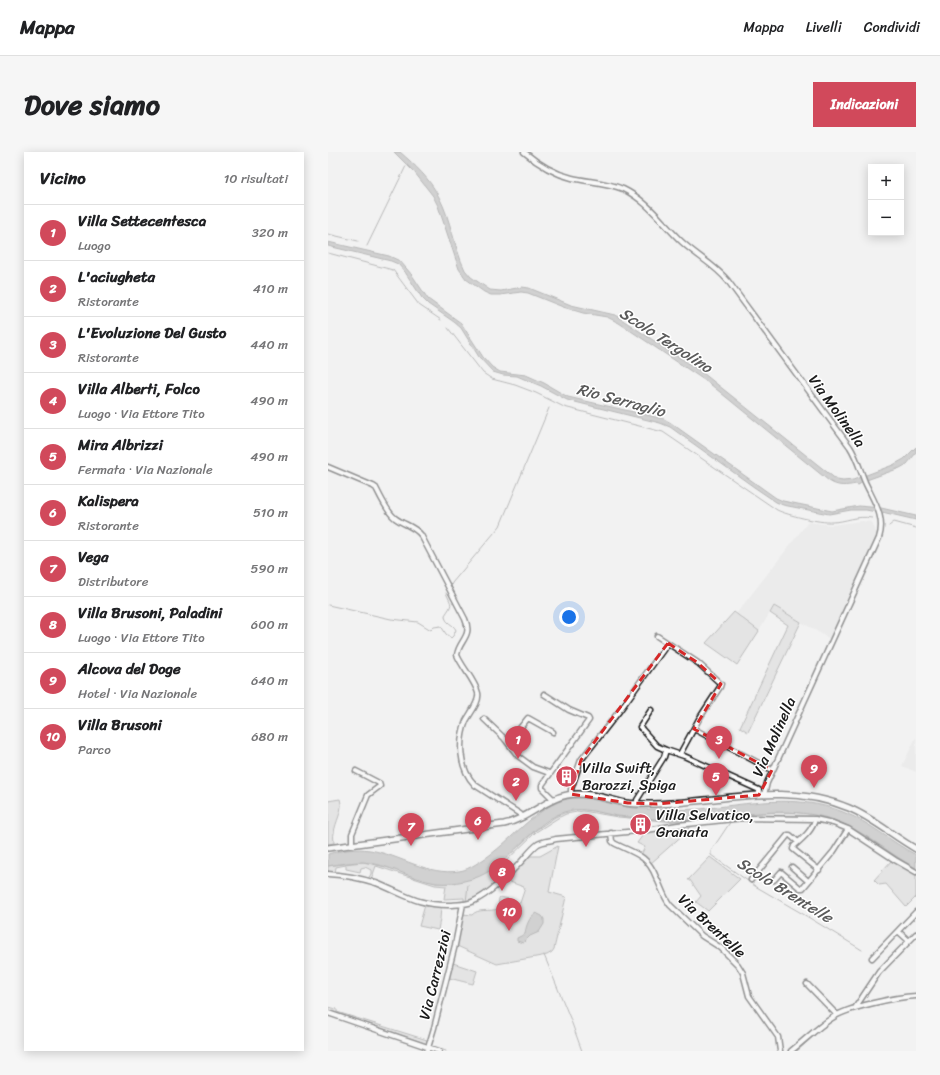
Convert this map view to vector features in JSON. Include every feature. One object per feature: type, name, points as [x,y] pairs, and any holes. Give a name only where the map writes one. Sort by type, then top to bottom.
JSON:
[{"type":"main road","points":[[328,848],[511,823],[553,799],[571,794],[591,795],[628,803],[657,804],[761,792],[807,796],[838,803],[870,818],[916,849]]},
{"type":"street","name":"Via Molinella","points":[[524,152],[540,164],[563,176],[610,185],[623,189],[637,197],[654,211],[682,242],[718,269],[850,447],[856,458],[865,483],[876,503],[880,516],[882,532],[761,792]]},
{"type":"street","points":[[328,467],[376,488],[393,516],[409,525],[421,535],[468,627],[467,635],[459,648],[457,656],[477,690],[478,697],[467,721],[462,737],[462,754],[466,769],[470,779],[475,785],[523,817]]},
{"type":"street","points":[[657,636],[698,663],[721,684],[680,754]]},
{"type":"street","points":[[571,794],[571,789],[581,760],[620,710],[668,643]]},
{"type":"street","points":[[544,694],[569,710],[588,718],[589,720],[549,773],[542,786],[553,799]]},
{"type":"street","points":[[652,710],[640,727],[657,746],[680,754],[761,792]]},
{"type":"street","points":[[508,743],[528,718],[553,732]]},
{"type":"street","points":[[484,719],[508,743],[514,752],[533,767],[549,773]]},
{"type":"street","points":[[694,729],[772,770]]},
{"type":"street","points":[[637,803],[664,757],[666,750]]},
{"type":"street","points":[[352,844],[352,834],[368,795],[379,788],[380,784],[356,771]]},
{"type":"street","points":[[328,874],[361,879],[420,902],[439,905],[463,904],[472,902],[487,892],[515,869],[540,844],[556,840],[743,818],[815,819],[833,823],[848,829],[916,872]]},
{"type":"street","points":[[815,819],[814,825],[793,848],[818,870]]},
{"type":"street","points":[[774,880],[781,872],[801,889],[818,870],[848,829]]},
{"type":"street","name":"Via Brentelle","points":[[611,833],[614,844],[637,854],[651,867],[670,905],[702,936],[721,948],[738,965],[743,974],[749,996],[778,1037],[780,1051]]},
{"type":"street","points":[[751,880],[788,835],[798,842]]},
{"type":"street","points":[[792,867],[808,881]]},
{"type":"street","name":"Via Carrezzioi","points":[[428,1047],[455,945],[463,904]]},
{"type":"street","points":[[872,958],[916,912]]},
{"type":"street","points":[[898,931],[909,941]]},
{"type":"street","points":[[855,1008],[879,972],[916,934]]},
{"type":"street","points":[[807,984],[837,1015]]},
{"type":"street","points":[[791,1051],[837,1015],[855,1008],[916,996]]},
{"type":"street","points":[[328,1013],[439,1051]]},
{"type":"highlighted area","points":[[668,643],[698,663],[721,684],[694,729],[772,770],[759,795],[657,804],[628,803],[571,794],[581,760]]},
{"type":"shaded area","points":[[394,152],[400,152],[427,178],[443,206],[465,270],[471,277],[490,290],[501,291],[522,287],[529,288],[571,305],[615,315],[703,373],[837,480],[853,480],[893,465],[904,459],[916,447],[916,453],[907,464],[900,468],[861,482],[858,485],[842,486],[836,484],[829,481],[710,384],[619,323],[607,317],[583,313],[563,307],[528,293],[521,292],[491,295],[484,292],[466,279],[459,269],[438,206],[433,196],[415,173]]},
{"type":"shaded area","points":[[328,242],[389,256],[400,261],[412,275],[428,299],[461,323],[483,357],[492,367],[500,372],[526,375],[544,383],[568,397],[664,419],[776,498],[783,501],[832,511],[859,506],[881,508],[916,516],[916,520],[866,510],[851,510],[829,514],[783,505],[754,487],[670,427],[660,423],[567,400],[541,386],[517,376],[503,375],[493,372],[479,357],[461,328],[422,298],[398,264],[328,246]]},
{"type":"shaded area","points":[[862,521],[872,522],[877,534],[830,639],[774,606],[759,631],[736,614],[808,522],[832,525]]},
{"type":"shaded area","points":[[774,606],[801,622],[748,732],[740,727],[788,625],[770,613]]},
{"type":"shaded area","points":[[734,612],[759,631],[737,665],[706,643]]},
{"type":"shaded area","points":[[916,737],[916,772],[902,766]]},
{"type":"shaded area","points":[[571,798],[590,799],[638,809],[700,809],[790,801],[825,806],[853,816],[916,855],[916,868],[843,823],[814,815],[780,812],[680,820],[617,816],[584,810],[571,810],[550,819],[526,838],[493,869],[464,881],[436,883],[372,863],[363,862],[328,866],[328,854],[344,850],[360,849],[381,853],[436,871],[448,872],[462,870],[473,866],[492,853],[534,816],[558,802]]},
{"type":"shaded area","points":[[340,799],[341,807],[335,829],[334,843],[328,844],[328,801]]},
{"type":"shaded area","points":[[582,809],[618,816],[673,820],[709,819],[779,812],[814,815],[843,823],[865,835],[895,856],[916,868],[916,870],[905,865],[853,831],[811,817],[743,816],[690,821],[675,822],[618,817],[583,811],[566,814],[536,832],[502,865],[508,873],[482,894],[464,903],[464,898],[444,899],[446,886],[435,885],[376,866],[371,880],[368,879],[371,874],[371,870],[365,867],[361,868],[360,872],[346,869],[346,865],[336,867],[335,873],[328,873],[328,866],[363,862],[386,867],[436,883],[455,883],[522,843],[536,830],[555,817],[564,813]]},
{"type":"shaded area","points":[[691,825],[685,833],[650,864],[641,855],[645,847],[637,843],[646,831]]},
{"type":"shaded area","points":[[558,846],[549,892],[566,897],[552,952],[547,955],[497,964],[457,946],[463,914],[472,915],[480,911],[498,909],[500,897],[509,899],[513,903],[520,903],[525,888],[504,880],[528,856],[540,856]]},
{"type":"shaded area","points":[[710,857],[740,879],[708,911],[696,902],[701,896],[690,880],[688,880]]},
{"type":"shaded area","points":[[892,860],[916,874],[916,897],[906,907],[886,884],[879,885],[874,880]]},
{"type":"shaded area","points":[[425,905],[441,907],[438,930],[419,926]]},
{"type":"shaded area","points":[[536,913],[544,919],[544,924],[539,932],[530,936],[523,943],[517,941],[517,938],[525,934],[528,922]]},
{"type":"shaded area","points":[[453,963],[477,971],[473,984],[449,978]]},
{"type":"shaded area","points":[[328,1007],[337,1009],[337,1012],[427,1040],[428,1044],[328,1010]]},
{"type":"waterway","points":[[367,246],[407,164]]},
{"type":"waterway","points":[[328,234],[358,241]]},
{"type":"waterway","points":[[328,253],[393,270],[419,305],[441,320]]},
{"type":"waterway","points":[[448,328],[483,373],[492,379],[515,385],[536,393],[564,407],[663,432],[777,510],[804,518],[827,522],[837,522],[861,517],[872,518]]},
{"type":"waterway","points":[[452,590],[452,583],[500,526],[549,408]]},
{"type":"waterway","points":[[889,526],[894,522],[916,528]]},
{"type":"waterway","points":[[328,605],[391,619],[418,622],[431,630],[434,627],[441,626],[446,634],[451,638],[456,630],[445,618],[451,604],[446,593]]},
{"type":"waterway","name":"Scolo Brentelle","points":[[731,821],[711,851],[711,855],[755,886],[862,950]]},
{"type":"waterway","points":[[466,902],[468,885]]},
{"type":"waterway","points":[[544,955],[582,1051]]},
{"type":"waterway","points":[[797,1051],[835,1019],[851,1012],[874,1006],[898,1000],[916,998]]},
{"type":"waterway","points":[[361,1022],[428,1045]]},
{"type":"waterway","points":[[431,1046],[446,1051]]},
{"type":"place","name":"Villa Settecentesca","points":[[518,759]]},
{"type":"place","name":"L'Evoluzione Del Gusto","points":[[719,759]]},
{"type":"place","name":"Villa Swift, Barozzi, Spiga","points":[[566,777]]},
{"type":"place","name":"Alcova del Doge","points":[[814,788]]},
{"type":"place","name":"Mira Albrizzi","points":[[716,796]]},
{"type":"place","name":"L'aciugheta","points":[[516,801]]},
{"type":"place","name":"Villa Selvatico, Granata","points":[[641,824]]},
{"type":"place","name":"Kalispera","points":[[478,840]]},
{"type":"place","name":"Vega","points":[[411,846]]},
{"type":"place","name":"Villa Alberti, Folco","points":[[586,847]]},
{"type":"place","name":"Villa Brusoni, Paladini","points":[[502,891]]},
{"type":"place","name":"Villa Brusoni","points":[[509,931]]},
{"type":"water label","name":"Scolo Tergolino","points":[[666,340]]},
{"type":"water label","name":"Rio Serraglio","points":[[621,400]]}]
